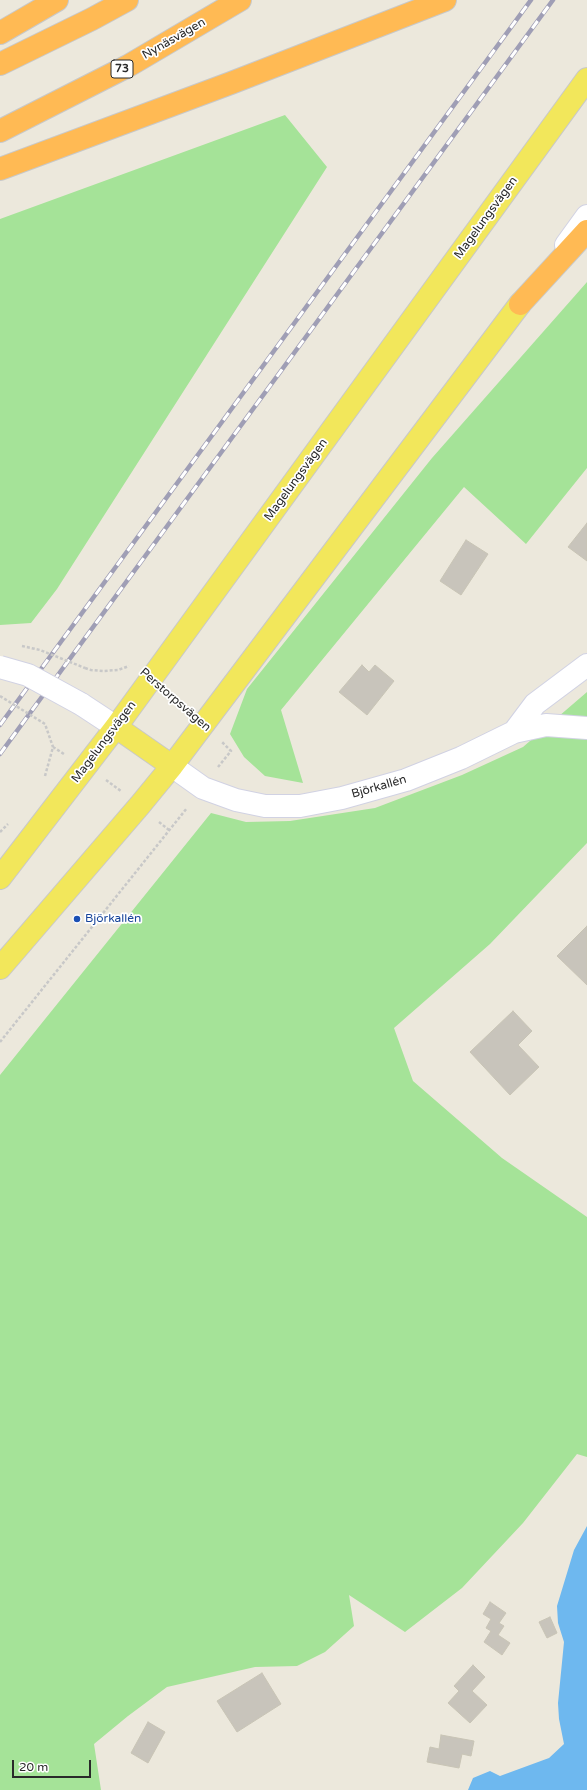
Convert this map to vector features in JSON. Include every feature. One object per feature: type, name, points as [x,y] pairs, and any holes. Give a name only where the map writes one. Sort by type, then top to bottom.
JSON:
[{"type":"highway","points":[[0,33],[57,0]]},
{"type":"highway","points":[[0,64],[92,20],[127,0]]},
{"type":"highway","name":"Nynäsvägen","points":[[0,131],[128,66],[240,0]]},
{"type":"highway","points":[[0,169],[231,83],[437,3]]},
{"type":"highway","points":[[520,304],[587,231]]},
{"type":"main road","name":"Magelungsvägen","points":[[0,878],[152,678],[587,79]]},
{"type":"main road","points":[[0,968],[172,766],[520,304]]},
{"type":"main road","points":[[116,727],[172,766]]},
{"type":"street","points":[[520,304],[587,216]]},
{"type":"street","points":[[514,732],[535,704],[587,666]]},
{"type":"street","points":[[0,667],[28,675],[81,704],[116,727]]},
{"type":"street","name":"Björkallén","points":[[172,766],[203,788],[236,800],[265,806],[300,806],[342,798],[406,780],[461,758],[514,732],[546,725],[587,728]]},
{"type":"path","name":"Perstorpsvägen","points":[[21,645],[40,650],[91,670],[118,670],[134,665],[152,678],[204,723],[231,750],[203,788]]},
{"type":"path","points":[[0,696],[46,724],[52,748]]},
{"type":"path","points":[[0,1042],[203,788]]},
{"type":"green space","points":[[285,115],[327,167],[57,589],[31,623],[0,625],[0,219]]},
{"type":"green space","points":[[587,282],[587,468],[526,544],[464,487],[281,710],[303,783],[265,776],[244,757],[230,734],[247,689],[432,458]]},
{"type":"green space","points":[[587,692],[587,843],[490,944],[394,1028],[413,1081],[502,1158],[587,1217],[587,1457],[577,1454],[523,1523],[462,1588],[405,1632],[349,1595],[354,1626],[325,1652],[297,1666],[255,1667],[167,1687],[128,1716],[94,1744],[101,1790],[0,1790],[0,1075],[211,813],[246,822],[290,821],[375,808],[462,775],[523,747]]},
{"type":"water","points":[[587,1526],[587,1790],[468,1790],[473,1778],[490,1771],[500,1776],[549,1758],[564,1744],[559,1719],[558,1703],[564,1642],[558,1623],[557,1606],[574,1550]]},
{"type":"building","points":[[587,523],[587,561],[568,547]]},
{"type":"building","points":[[466,540],[488,554],[461,595],[440,581]]},
{"type":"building","points":[[362,665],[369,672],[375,665],[394,681],[367,715],[339,692]]},
{"type":"building","points":[[587,926],[587,985],[557,956]]},
{"type":"building","points":[[513,1011],[532,1031],[518,1045],[539,1067],[510,1095],[470,1052]]},
{"type":"building","points":[[490,1602],[506,1613],[499,1623],[504,1626],[498,1635],[510,1643],[502,1655],[484,1642],[491,1631],[486,1628],[491,1619],[483,1614]]},
{"type":"building","points":[[550,1617],[557,1633],[547,1638],[539,1622]]},
{"type":"building","points":[[473,1665],[485,1677],[472,1691],[487,1705],[470,1723],[448,1703],[459,1691],[454,1686]]},
{"type":"building","points":[[262,1673],[281,1704],[237,1732],[217,1701]]},
{"type":"building","points":[[148,1722],[165,1732],[148,1763],[131,1753]]},
{"type":"building","points":[[441,1735],[474,1741],[471,1756],[462,1754],[459,1768],[427,1762],[430,1747],[439,1749]]},
{"type":"railway","points":[[0,725],[531,0]]},
{"type":"railway","points":[[0,754],[553,0]]},
{"type":"place","name":"Björkallén","points":[[77,919]]}]
